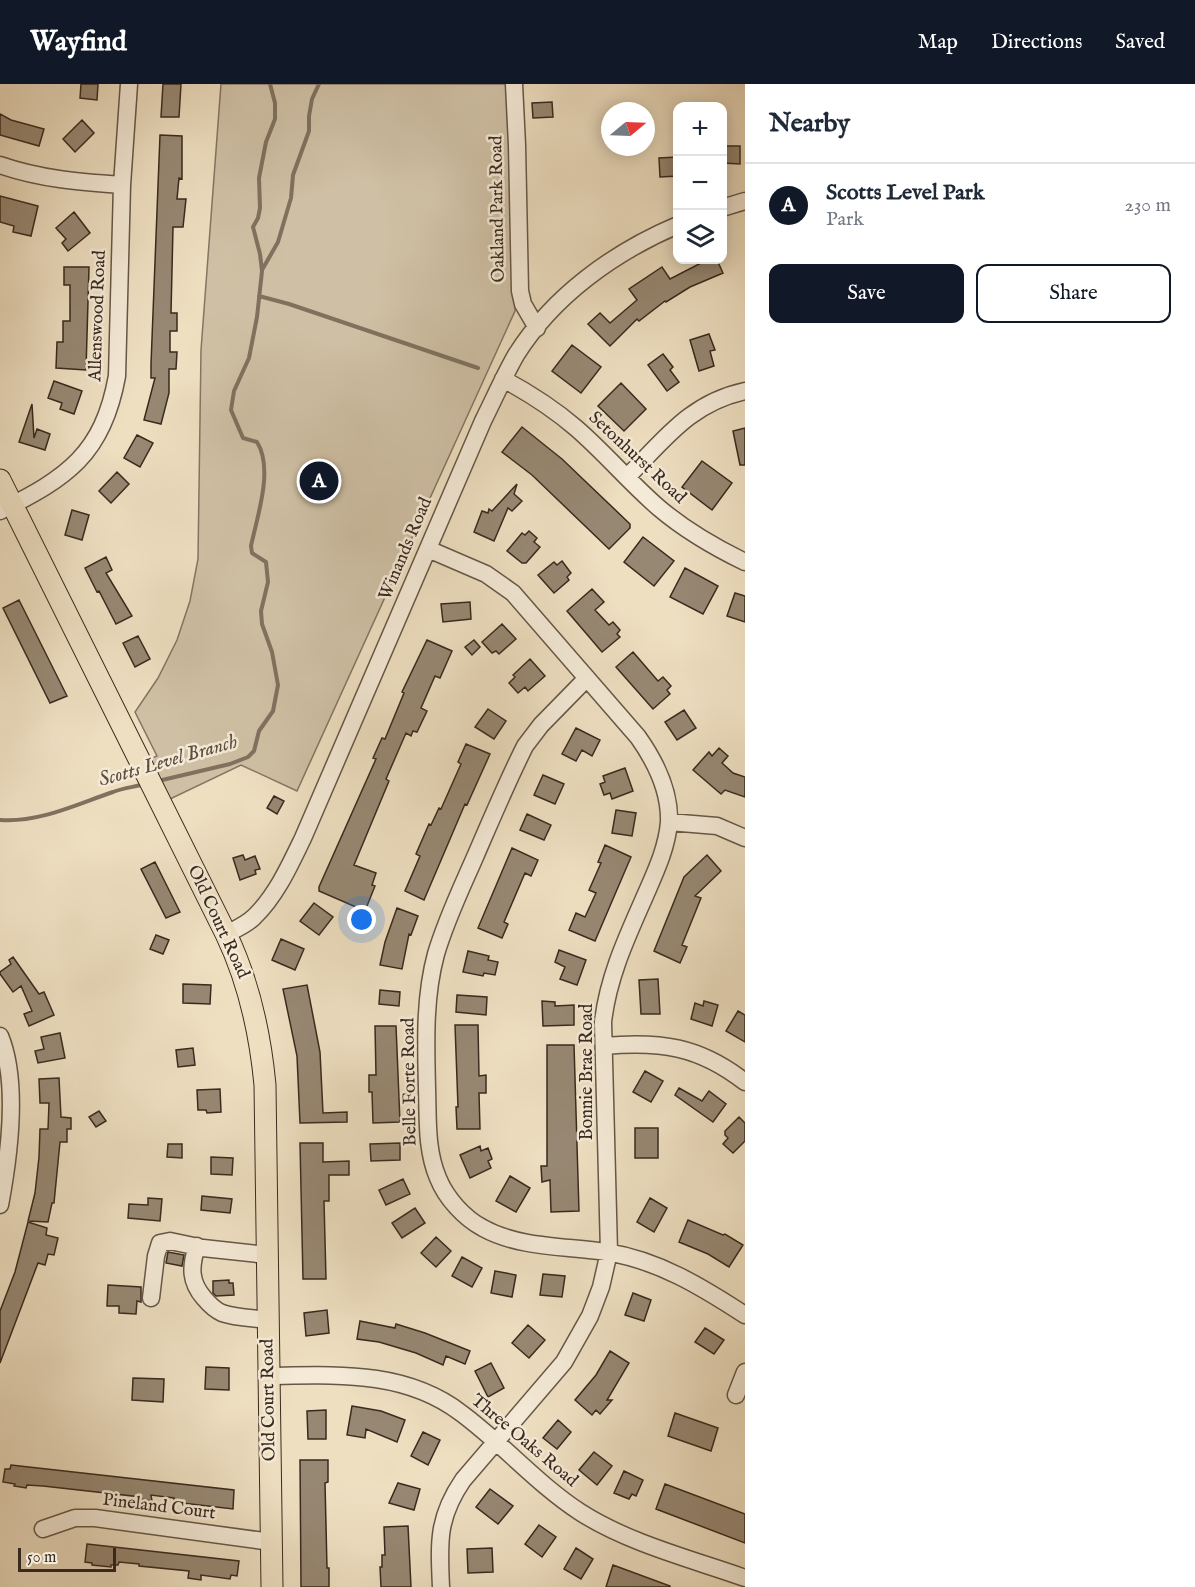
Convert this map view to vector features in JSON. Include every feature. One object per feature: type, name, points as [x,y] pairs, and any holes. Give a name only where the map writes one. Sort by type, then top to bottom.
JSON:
[{"type":"main road","name":"Old Court Road","points":[[0,480],[6,508],[143,766],[226,934],[249,992],[255,1014],[266,1085],[272,1587]]},
{"type":"street","name":"Allenswood Road","points":[[6,508],[62,477],[79,462],[93,445],[105,423],[112,402],[117,376],[122,185],[129,84]]},
{"type":"street","name":"Oakland Park Road","points":[[514,84],[518,275],[523,304],[537,328]]},
{"type":"street","points":[[0,165],[70,182],[122,185]]},
{"type":"street","points":[[727,207],[745,201]]},
{"type":"street","name":"Winands Road","points":[[226,934],[253,919],[274,892],[290,864],[483,421],[517,354],[561,300],[597,269],[637,243],[673,227]]},
{"type":"street","name":"Setonhurst Road","points":[[503,380],[526,392],[576,428],[659,508],[682,526],[745,562]]},
{"type":"street","points":[[627,477],[694,412],[711,401],[745,391]]},
{"type":"street","name":"Bonnie Brae Road","points":[[428,549],[486,574],[513,593],[638,737],[653,758],[666,800],[669,822],[665,845],[656,871],[611,978],[604,1011],[609,1252],[594,1306],[564,1362],[495,1441],[451,1496],[440,1533],[441,1587]]},
{"type":"street","name":"Belle Forte Road","points":[[587,678],[541,725],[525,746],[448,920],[436,955],[429,991],[426,1028],[428,1135],[432,1161],[438,1180],[449,1197],[463,1213],[481,1227],[500,1236],[521,1241],[609,1252],[654,1264],[706,1289],[745,1315]]},
{"type":"street","points":[[669,822],[717,826],[745,838]]},
{"type":"street","points":[[0,1036],[9,1076],[5,1109],[10,1140],[0,1205]]},
{"type":"street","points":[[604,1046],[636,1043],[674,1047],[710,1059],[745,1082]]},
{"type":"street","points":[[151,1298],[156,1256],[160,1243],[170,1241],[267,1255]]},
{"type":"street","points":[[196,1246],[192,1261],[192,1277],[197,1290],[211,1306],[221,1313],[268,1320]]},
{"type":"street","points":[[736,1395],[745,1372]]},
{"type":"street","name":"Three Oaks Road","points":[[269,1376],[343,1374],[374,1377],[431,1394],[460,1412],[555,1494],[582,1513],[631,1537],[745,1578]]},
{"type":"street","name":"Pineland Court","points":[[43,1529],[75,1518],[95,1518],[272,1542]]},
{"type":"shaded area","points":[[221,84],[511,84],[515,311],[297,791],[241,765],[168,800],[148,760],[157,756],[135,712],[158,678],[177,640],[190,601],[198,559],[201,350]]},
{"type":"building","points":[[81,84],[98,84],[97,100],[80,98]]},
{"type":"building","points":[[163,84],[181,84],[179,117],[161,117]]},
{"type":"building","points":[[552,102],[553,117],[533,118],[532,103]]},
{"type":"building","points":[[0,114],[11,120],[44,129],[39,146],[0,135]]},
{"type":"building","points":[[82,120],[94,133],[75,152],[63,139]]},
{"type":"building","points":[[160,135],[182,136],[182,179],[179,178],[177,199],[186,199],[183,227],[173,227],[171,313],[177,313],[177,331],[170,331],[170,352],[177,352],[176,369],[169,369],[169,393],[161,424],[144,420],[155,378],[151,378],[151,364]]},
{"type":"building","points":[[727,146],[740,146],[740,164],[727,163]]},
{"type":"building","points":[[673,157],[673,176],[660,177],[659,158]]},
{"type":"building","points":[[0,196],[38,206],[31,236],[13,232],[14,226],[0,222]]},
{"type":"building","points":[[74,212],[90,233],[68,251],[62,243],[66,239],[56,228]]},
{"type":"building","points":[[699,264],[719,264],[723,273],[690,287],[665,301],[639,321],[637,319],[610,346],[588,324],[600,313],[610,323],[637,300],[629,289],[662,267],[670,279]]},
{"type":"building","points":[[64,267],[89,267],[86,370],[56,368],[57,342],[63,342],[63,321],[70,321],[70,285],[64,285]]},
{"type":"building","points":[[709,334],[715,350],[710,351],[714,366],[699,371],[690,340]]},
{"type":"building","points":[[572,345],[601,367],[581,393],[552,371]]},
{"type":"building","points":[[663,354],[673,367],[670,370],[679,382],[667,391],[648,365]]},
{"type":"building","points":[[54,381],[82,391],[74,414],[60,409],[62,403],[48,398]]},
{"type":"building","points":[[621,383],[646,409],[624,431],[598,406]]},
{"type":"building","points":[[32,404],[34,438],[37,429],[50,434],[45,450],[19,442]]},
{"type":"building","points":[[522,427],[562,459],[630,524],[630,528],[609,549],[532,475],[502,452]]},
{"type":"building","points":[[745,428],[745,465],[740,465],[733,431]]},
{"type":"building","points":[[137,435],[153,443],[140,467],[124,458]]},
{"type":"building","points":[[702,461],[732,483],[712,510],[682,487]]},
{"type":"building","points":[[117,472],[129,484],[111,503],[99,491]]},
{"type":"building","points":[[517,484],[514,494],[522,501],[512,511],[508,508],[494,541],[474,532],[482,511],[488,513],[489,509],[492,511]]},
{"type":"building","points":[[72,510],[89,515],[82,540],[65,535]]},
{"type":"building","points":[[529,531],[537,538],[534,542],[540,547],[526,563],[522,563],[507,551],[522,533],[525,535]]},
{"type":"building","points":[[643,537],[674,561],[654,586],[624,562]]},
{"type":"building","points":[[106,557],[112,570],[106,573],[132,616],[116,624],[85,568]]},
{"type":"building","points":[[562,561],[571,573],[567,577],[569,580],[554,593],[538,575],[554,562],[557,565]]},
{"type":"building","points":[[685,568],[718,586],[703,614],[670,597]]},
{"type":"building","points":[[592,589],[604,602],[595,610],[609,625],[613,622],[620,630],[617,634],[620,637],[602,652],[567,611]]},
{"type":"building","points":[[735,593],[745,596],[745,622],[727,616]]},
{"type":"building","points":[[19,600],[67,696],[50,703],[3,608]]},
{"type":"building","points":[[470,602],[471,619],[443,622],[441,604]]},
{"type":"building","points":[[502,624],[516,639],[499,654],[496,651],[492,653],[482,642]]},
{"type":"building","points":[[138,636],[150,659],[135,667],[123,643]]},
{"type":"building","points":[[427,640],[452,651],[440,678],[435,676],[421,708],[427,711],[417,732],[413,731],[411,736],[406,733],[354,865],[376,873],[372,885],[375,886],[365,911],[319,891],[319,887],[376,759],[373,758],[382,738],[385,739],[404,693],[402,692]]},
{"type":"building","points":[[474,640],[480,647],[472,655],[465,647]]},
{"type":"building","points":[[633,652],[658,681],[663,677],[671,686],[667,690],[670,694],[653,709],[616,667]]},
{"type":"building","points":[[530,659],[545,676],[528,691],[525,687],[518,693],[509,683],[515,677],[513,675]]},
{"type":"building","points":[[488,709],[506,721],[494,739],[475,727]]},
{"type":"building","points":[[684,710],[696,728],[677,740],[665,722]]},
{"type":"building","points":[[576,728],[600,740],[592,756],[582,750],[576,761],[562,754]]},
{"type":"building","points":[[466,744],[490,754],[467,805],[465,804],[424,900],[405,891],[420,856],[416,854],[429,824],[431,825],[439,808],[441,809],[461,764],[458,762]]},
{"type":"building","points":[[719,748],[728,756],[722,763],[733,773],[745,777],[745,797],[725,790],[721,794],[693,770],[709,752],[712,756]]},
{"type":"building","points":[[625,768],[633,791],[612,799],[610,793],[604,795],[600,784],[605,782],[603,776]]},
{"type":"building","points":[[543,775],[564,784],[555,804],[534,795]]},
{"type":"building","points":[[274,796],[284,801],[277,814],[267,808]]},
{"type":"building","points":[[616,810],[636,813],[632,836],[612,833]]},
{"type":"building","points":[[527,814],[551,825],[544,840],[520,830]]},
{"type":"building","points":[[605,845],[631,857],[595,941],[569,930],[576,913],[585,917],[596,893],[589,890],[601,863],[598,862]]},
{"type":"building","points":[[512,848],[538,860],[531,876],[525,873],[504,922],[508,924],[502,938],[478,928]]},
{"type":"building","points":[[243,855],[245,860],[255,856],[260,869],[255,870],[256,874],[240,880],[233,858]]},
{"type":"building","points":[[707,855],[721,871],[695,896],[701,898],[682,945],[687,947],[680,963],[654,951],[684,877]]},
{"type":"building","points":[[155,862],[180,912],[166,918],[141,869]]},
{"type":"building","points":[[314,903],[333,917],[319,935],[300,921]]},
{"type":"building","points":[[397,908],[418,916],[411,935],[409,934],[402,969],[380,965]]},
{"type":"building","points":[[156,935],[169,940],[163,954],[150,949]]},
{"type":"building","points":[[281,939],[304,949],[295,970],[272,960]]},
{"type":"building","points":[[559,950],[586,960],[577,985],[560,979],[565,967],[555,962]]},
{"type":"building","points":[[468,951],[489,956],[488,960],[498,962],[495,975],[484,973],[483,976],[463,972]]},
{"type":"building","points":[[13,957],[39,994],[44,992],[54,1015],[29,1026],[24,1014],[32,1011],[21,986],[13,992],[0,974],[11,964],[9,960]]},
{"type":"building","points":[[658,979],[660,1014],[641,1014],[639,980]]},
{"type":"building","points":[[183,984],[211,985],[210,1004],[183,1003]]},
{"type":"building","points":[[307,985],[320,1052],[323,1113],[347,1112],[347,1122],[300,1123],[297,1056],[283,989]]},
{"type":"building","points":[[380,990],[400,992],[399,1006],[379,1004]]},
{"type":"building","points":[[457,995],[487,997],[486,1015],[456,1012]]},
{"type":"building","points":[[542,1001],[555,1002],[555,1006],[574,1005],[574,1025],[543,1026]]},
{"type":"building","points":[[704,1001],[718,1005],[712,1026],[691,1019],[695,1003],[703,1006]]},
{"type":"building","points":[[738,1011],[745,1015],[745,1042],[726,1031]]},
{"type":"building","points":[[455,1025],[478,1025],[479,1076],[486,1075],[486,1093],[479,1093],[480,1129],[457,1129]]},
{"type":"building","points":[[375,1026],[396,1026],[400,1122],[373,1123],[369,1075],[376,1075]]},
{"type":"building","points":[[60,1033],[65,1058],[38,1063],[35,1051],[44,1049],[41,1037]]},
{"type":"building","points":[[547,1045],[574,1045],[579,1211],[551,1212],[550,1180],[542,1182],[541,1166],[547,1166]]},
{"type":"building","points":[[193,1048],[195,1065],[178,1067],[176,1050]]},
{"type":"building","points":[[645,1071],[663,1081],[651,1102],[633,1092]]},
{"type":"building","points":[[59,1078],[61,1117],[71,1118],[71,1129],[67,1129],[67,1142],[60,1142],[54,1203],[52,1203],[48,1222],[28,1221],[35,1193],[40,1129],[48,1129],[49,1103],[40,1103],[39,1079]]},
{"type":"building","points":[[679,1088],[702,1101],[709,1091],[726,1104],[713,1122],[675,1095]]},
{"type":"building","points":[[220,1089],[221,1112],[207,1113],[206,1110],[198,1110],[197,1090]]},
{"type":"building","points":[[99,1111],[106,1121],[96,1127],[89,1117]]},
{"type":"building","points":[[739,1117],[745,1123],[745,1141],[733,1153],[723,1144],[728,1138],[725,1131]]},
{"type":"building","points":[[635,1128],[658,1128],[658,1158],[635,1158]]},
{"type":"building","points":[[300,1143],[323,1143],[323,1162],[349,1161],[349,1175],[329,1175],[329,1201],[324,1201],[326,1279],[303,1279]]},
{"type":"building","points":[[400,1143],[400,1160],[371,1161],[370,1144]]},
{"type":"building","points":[[168,1144],[182,1144],[182,1158],[167,1157]]},
{"type":"building","points":[[480,1146],[481,1151],[488,1148],[492,1159],[488,1161],[491,1168],[470,1178],[460,1155]]},
{"type":"building","points":[[211,1157],[233,1158],[232,1175],[211,1174]]},
{"type":"building","points":[[510,1176],[530,1188],[516,1212],[496,1201]]},
{"type":"building","points":[[403,1179],[410,1194],[386,1205],[379,1190]]},
{"type":"building","points":[[202,1196],[232,1199],[230,1213],[201,1210]]},
{"type":"building","points":[[148,1198],[162,1199],[160,1221],[128,1218],[129,1204],[148,1205]]},
{"type":"building","points":[[650,1198],[667,1208],[654,1232],[637,1222]]},
{"type":"building","points":[[415,1208],[425,1223],[402,1238],[392,1223]]},
{"type":"building","points":[[688,1220],[725,1234],[743,1245],[729,1267],[708,1254],[679,1242]]},
{"type":"building","points":[[28,1222],[47,1228],[46,1235],[58,1238],[54,1255],[48,1254],[45,1265],[38,1263],[0,1363],[0,1311],[15,1272]]},
{"type":"building","points":[[436,1237],[451,1251],[436,1267],[421,1253]]},
{"type":"building","points":[[168,1252],[184,1255],[182,1266],[166,1263]]},
{"type":"building","points":[[462,1257],[482,1268],[472,1287],[452,1276]]},
{"type":"building","points":[[495,1271],[516,1275],[512,1297],[491,1293]]},
{"type":"building","points":[[543,1274],[565,1276],[562,1297],[540,1295]]},
{"type":"building","points":[[229,1280],[229,1283],[233,1283],[234,1295],[216,1296],[213,1293],[213,1281]]},
{"type":"building","points":[[108,1285],[141,1287],[141,1302],[137,1301],[136,1314],[119,1313],[119,1306],[107,1306]]},
{"type":"building","points":[[633,1293],[651,1300],[644,1321],[625,1315]]},
{"type":"building","points":[[327,1310],[329,1333],[306,1336],[304,1313]]},
{"type":"building","points":[[360,1321],[395,1328],[396,1324],[470,1351],[465,1364],[446,1356],[443,1365],[416,1353],[379,1342],[357,1339]]},
{"type":"building","points":[[528,1325],[545,1340],[529,1358],[512,1343]]},
{"type":"building","points":[[705,1328],[724,1340],[714,1354],[695,1342]]},
{"type":"building","points":[[610,1351],[629,1363],[607,1400],[612,1400],[600,1414],[596,1410],[592,1415],[575,1400],[596,1375]]},
{"type":"building","points":[[491,1363],[504,1388],[488,1397],[475,1371]]},
{"type":"building","points":[[206,1367],[229,1368],[229,1390],[205,1389]]},
{"type":"building","points":[[133,1378],[164,1379],[163,1402],[132,1400]]},
{"type":"building","points":[[352,1406],[381,1411],[405,1420],[397,1442],[366,1429],[365,1438],[347,1435]]},
{"type":"building","points":[[326,1410],[326,1439],[308,1439],[307,1411]]},
{"type":"building","points":[[675,1413],[718,1428],[711,1451],[668,1436]]},
{"type":"building","points":[[558,1420],[571,1432],[557,1449],[543,1438]]},
{"type":"building","points":[[423,1432],[440,1440],[428,1465],[411,1456]]},
{"type":"building","points":[[594,1452],[612,1466],[597,1485],[579,1470]]},
{"type":"building","points":[[300,1460],[328,1460],[328,1482],[325,1483],[329,1587],[301,1587]]},
{"type":"building","points":[[11,1465],[234,1490],[233,1509],[174,1502],[174,1498],[151,1495],[152,1501],[141,1499],[141,1497],[43,1486],[27,1485],[26,1488],[14,1486],[15,1484],[3,1482],[5,1469],[10,1469]]},
{"type":"building","points":[[624,1471],[643,1480],[636,1496],[632,1494],[629,1499],[614,1493]]},
{"type":"building","points":[[398,1483],[420,1489],[414,1510],[389,1503]]},
{"type":"building","points":[[665,1484],[745,1514],[745,1543],[656,1509]]},
{"type":"building","points":[[490,1489],[513,1506],[498,1524],[476,1507]]},
{"type":"building","points":[[539,1525],[556,1537],[542,1557],[525,1544]]},
{"type":"building","points":[[408,1526],[411,1587],[381,1587],[380,1567],[382,1567],[382,1555],[385,1555],[384,1527]]},
{"type":"building","points":[[87,1544],[239,1561],[237,1576],[231,1575],[230,1579],[201,1575],[201,1580],[188,1578],[189,1571],[139,1566],[139,1564],[119,1562],[118,1565],[111,1565],[111,1567],[92,1565],[92,1563],[85,1562]]},
{"type":"building","points":[[492,1548],[493,1572],[468,1573],[467,1549]]},
{"type":"building","points":[[576,1548],[593,1559],[581,1579],[564,1569]]},
{"type":"building","points":[[613,1565],[670,1586],[670,1587],[606,1587]]},
{"type":"waterway","name":"Scotts Level Branch","points":[[158,781],[230,764],[248,757],[254,751],[259,731],[273,711],[278,685],[272,652],[262,624],[261,611],[268,582],[266,562],[252,553],[251,546],[263,493],[262,453],[257,442],[243,438],[231,410],[234,391],[249,358],[257,317],[262,271],[253,227],[260,208],[259,178],[266,142],[275,119],[275,103],[270,84]]},
{"type":"waterway","points":[[262,270],[278,242],[291,198],[293,175],[309,131],[312,99],[319,84]]},
{"type":"waterway","points":[[259,296],[478,368]]},
{"type":"waterway","name":"Scotts Level Branch","points":[[0,820],[43,816],[145,784]]},
{"type":"place","name":"Scotts Level Park","points":[[319,481]]}]
